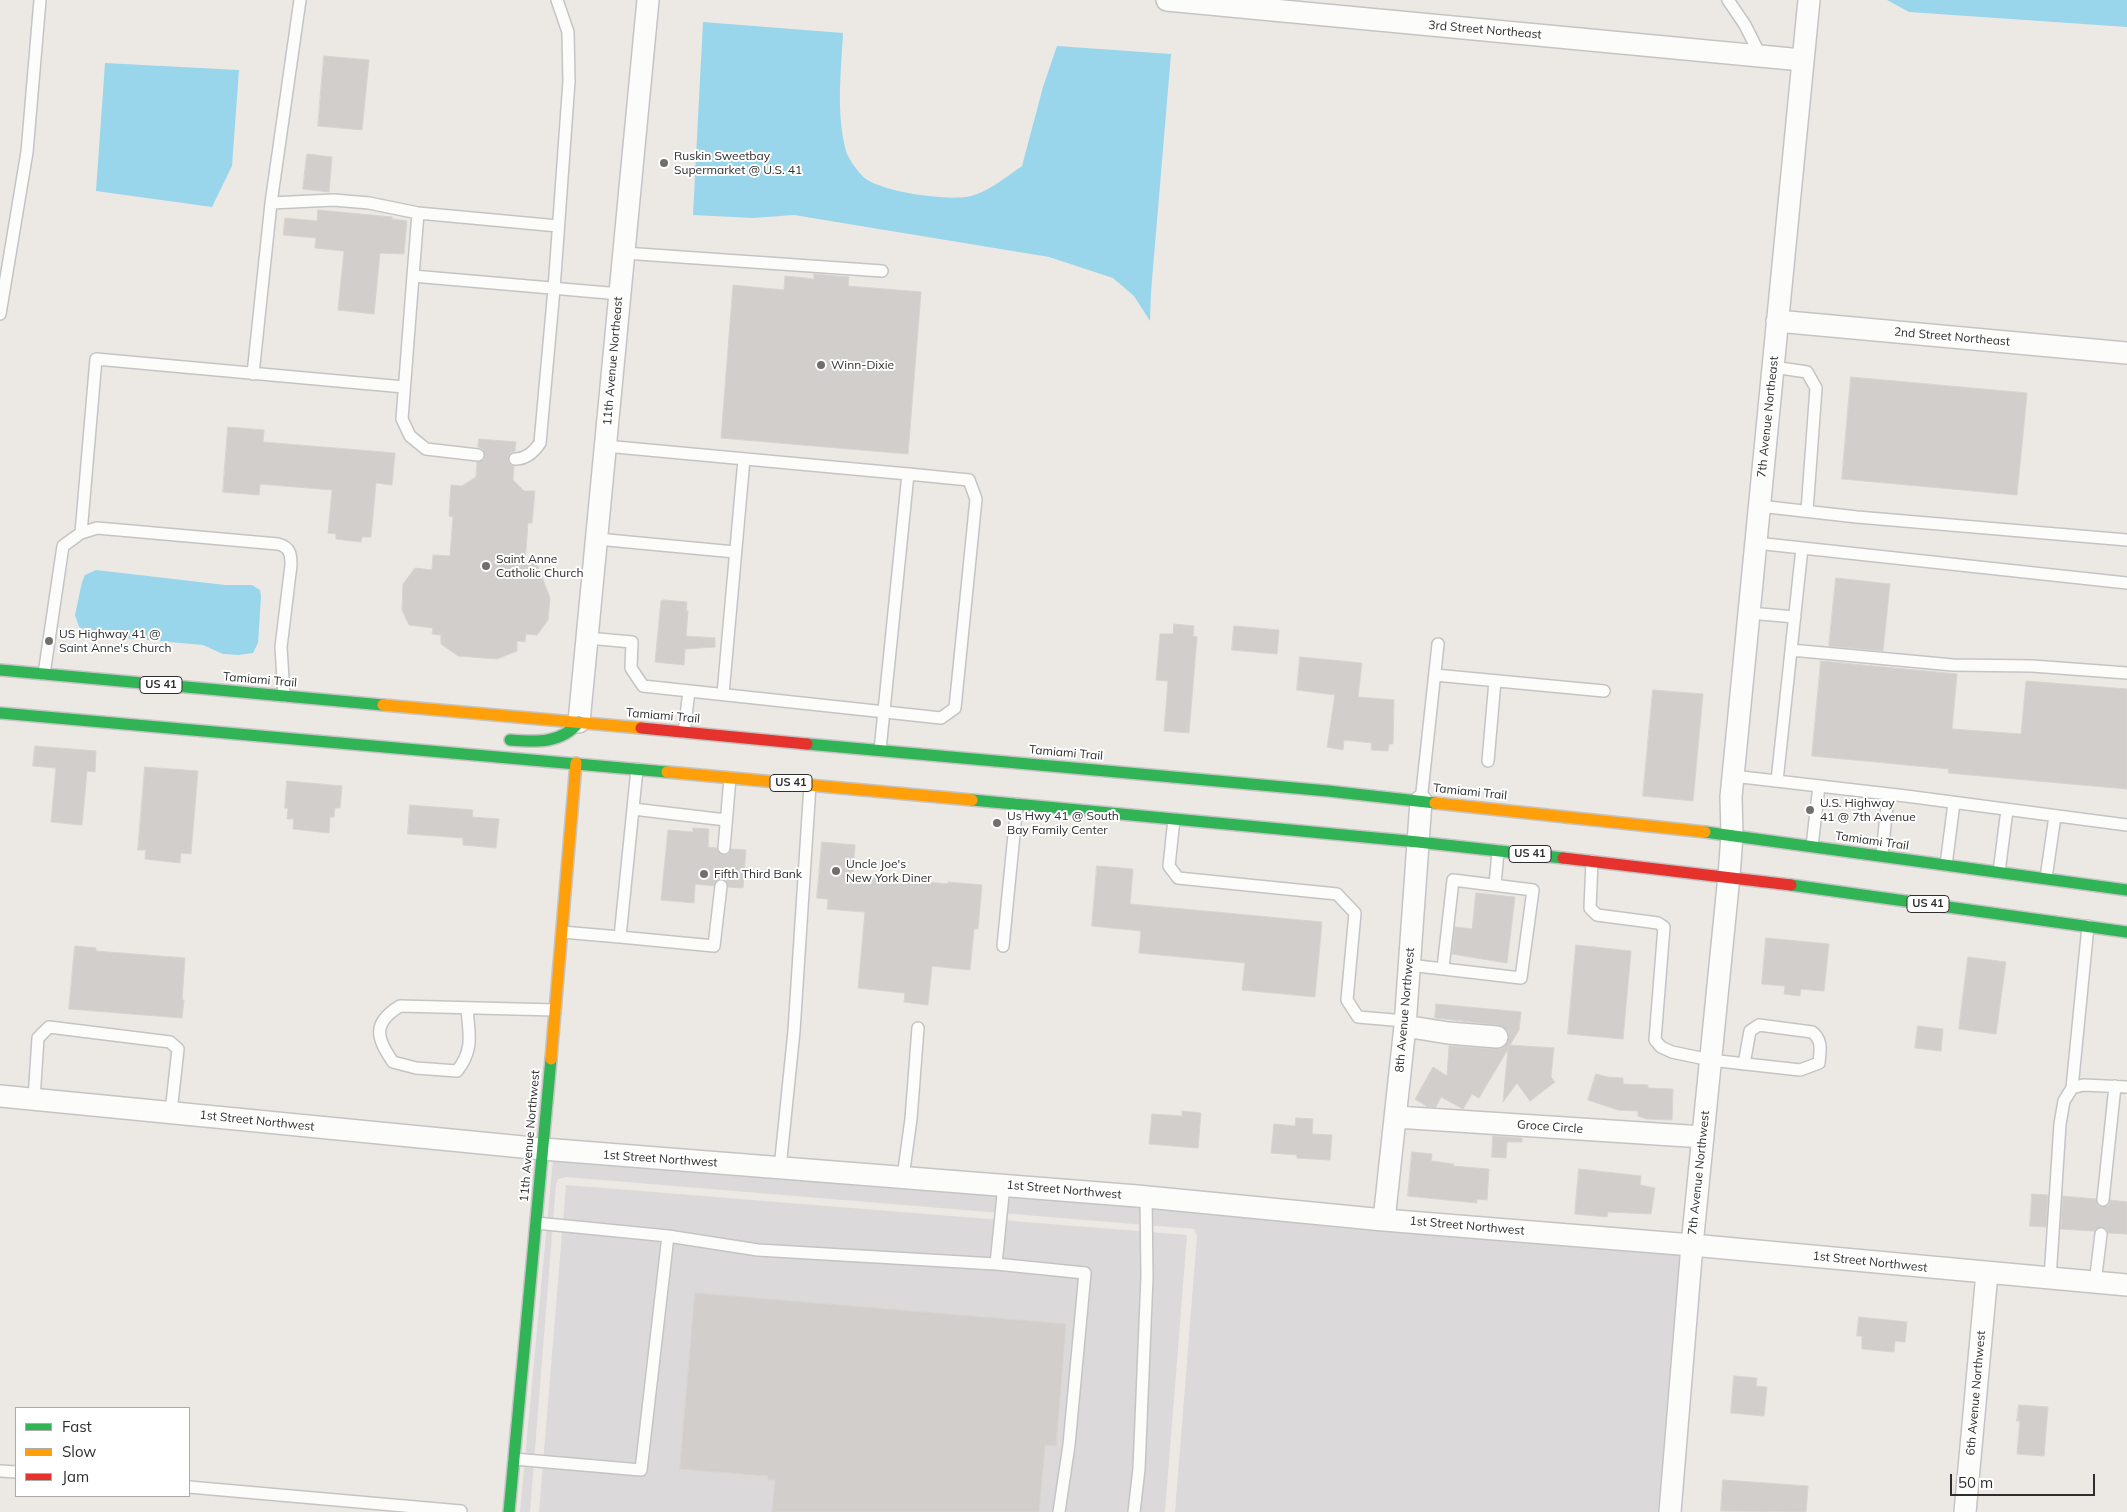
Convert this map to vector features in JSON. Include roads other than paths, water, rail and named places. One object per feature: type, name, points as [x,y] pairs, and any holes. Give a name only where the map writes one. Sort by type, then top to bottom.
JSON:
[{"type":"main road","name":"Tamiami Trail","points":[[0,670],[44,674],[127,686],[284,696],[579,722],[1421,801],[1732,835],[2127,890]]},
{"type":"main road","name":"US 41","points":[[0,713],[124,720],[1418,842],[1729,876],[2053,922],[2092,920],[2127,932]]},
{"type":"main road","points":[[470,754],[494,741],[550,741],[567,735],[579,722]]},
{"type":"main road","points":[[616,737],[629,727]]},
{"type":"main road","name":"11th Avenue Northwest","points":[[509,1512],[543,1149],[576,763],[581,752]]},
{"type":"street","name":"11th Avenue Northeast","points":[[579,722],[648,0]]},
{"type":"street","name":"3rd Street Northeast","points":[[1167,0],[1802,60]]},
{"type":"street","name":"7th Avenue Northeast","points":[[1732,835],[1731,797],[1809,0]]},
{"type":"street","name":"2nd Street Northeast","points":[[1777,321],[2127,353]]},
{"type":"street","name":"8th Avenue Northwest","points":[[1384,1220],[1405,1024],[1421,801]]},
{"type":"street","name":"7th Avenue Northwest","points":[[1670,1512],[1692,1244],[1732,835]]},
{"type":"street","points":[[1405,1024],[1497,1036]]},
{"type":"street","name":"1st Street Northwest","points":[[0,1096],[543,1149],[1146,1197],[1384,1220],[1692,1244],[2127,1285]]},
{"type":"street","name":"Groce Circle","points":[[1396,1117],[1703,1137]]},
{"type":"street","name":"6th Avenue Northwest","points":[[1965,1512],[1987,1273]]},
{"type":"lane","points":[[0,314],[4,268],[27,152],[40,0]]},
{"type":"lane","points":[[253,374],[271,203],[300,0]]},
{"type":"lane","points":[[515,459],[520,459],[534,452],[540,442],[554,289],[569,81],[568,32],[557,0]]},
{"type":"lane","points":[[1728,0],[1761,57]]},
{"type":"lane","points":[[271,203],[334,200],[369,203],[418,213],[558,226]]},
{"type":"lane","points":[[418,213],[402,419],[410,436],[420,446],[434,451],[478,455]]},
{"type":"lane","points":[[624,253],[882,271]]},
{"type":"lane","points":[[413,276],[620,294]]},
{"type":"lane","points":[[82,533],[96,359],[404,386]]},
{"type":"lane","points":[[1772,367],[1807,372],[1816,388],[1807,511]]},
{"type":"lane","points":[[587,638],[632,642],[631,668],[643,686],[941,718],[955,708],[976,499],[969,480],[605,446]]},
{"type":"lane","points":[[723,694],[744,459]]},
{"type":"lane","points":[[880,750],[908,474]]},
{"type":"lane","points":[[1759,506],[2127,540]]},
{"type":"lane","points":[[44,674],[63,546],[82,533],[97,528],[278,544],[288,549],[291,556],[281,647],[284,696]]},
{"type":"lane","points":[[596,539],[735,552]]},
{"type":"lane","points":[[1756,543],[2127,583]]},
{"type":"lane","points":[[1777,781],[1802,548]]},
{"type":"lane","points":[[1749,613],[1795,617]]},
{"type":"lane","points":[[1421,801],[1438,644]]},
{"type":"lane","points":[[1791,650],[1953,665],[2032,666],[2127,673]]},
{"type":"lane","points":[[1435,675],[1604,691]]},
{"type":"lane","points":[[1488,761],[1495,681]]},
{"type":"lane","points":[[684,732],[689,690]]},
{"type":"lane","points":[[620,937],[637,769]]},
{"type":"lane","points":[[1733,776],[2127,825]]},
{"type":"lane","points":[[724,848],[730,778]]},
{"type":"lane","points":[[780,1168],[794,1031],[810,785]]},
{"type":"lane","points":[[1812,846],[1819,786]]},
{"type":"lane","points":[[1882,856],[1888,794]]},
{"type":"lane","points":[[1946,865],[1954,803]]},
{"type":"lane","points":[[1003,946],[1017,804]]},
{"type":"lane","points":[[633,809],[726,820]]},
{"type":"lane","points":[[1999,872],[2007,810]]},
{"type":"lane","points":[[2046,879],[2055,816]]},
{"type":"lane","points":[[1174,819],[1169,866],[1178,878],[1337,894],[1355,913],[1347,1000],[1358,1017],[1405,1024]]},
{"type":"lane","points":[[1495,885],[1498,851]]},
{"type":"lane","points":[[1592,861],[1590,908],[1597,915],[1658,923],[1664,927],[1655,1040],[1661,1047],[1672,1052],[1710,1060],[1744,1064],[1800,1070],[1819,1063],[1821,1044],[1818,1036],[1812,1032],[1759,1025],[1750,1031],[1744,1064]]},
{"type":"lane","points":[[1409,965],[1521,978],[1533,890],[1453,880],[1443,968]]},
{"type":"lane","points":[[562,932],[714,946],[721,886]]},
{"type":"lane","points":[[2050,1279],[2060,1124],[2064,1101],[2072,1088],[2092,920]]},
{"type":"lane","points":[[467,1009],[469,1037],[466,1059],[457,1071],[416,1068],[392,1062],[380,1044],[379,1026],[388,1013],[400,1006],[555,1010]]},
{"type":"lane","points":[[34,1099],[38,1038],[49,1027],[170,1042],[178,1049],[171,1112]]},
{"type":"lane","points":[[903,1178],[911,1119],[918,1028]]},
{"type":"lane","points":[[2072,1088],[2083,1085],[2121,1087],[2103,1200]]},
{"type":"lane","points":[[996,1264],[1004,1186]]},
{"type":"lane","points":[[1134,1512],[1139,1469],[1147,1277],[1146,1197]]},
{"type":"lane","points":[[536,1223],[668,1236],[758,1250],[996,1264],[1085,1273],[1069,1445],[1059,1512]]},
{"type":"lane","points":[[2095,1283],[2101,1234]]},
{"type":"lane","points":[[514,1459],[641,1470],[668,1236]]},
{"type":"lane","points":[[0,1471],[15,1472]]},
{"type":"lane","points":[[190,1488],[467,1512]]},
{"type":"water","points":[[1887,0],[2127,0],[2127,27],[1909,12]]},
{"type":"water","points":[[703,22],[843,33],[840,107],[843,137],[851,162],[863,177],[886,188],[914,194],[956,198],[981,192],[1022,166],[1043,87],[1057,46],[1171,54],[1150,321],[1134,296],[1113,278],[1049,257],[794,215],[753,218],[693,215]]},
{"type":"water","points":[[105,63],[239,70],[232,166],[212,207],[96,191]]},
{"type":"water","points":[[96,570],[225,585],[252,585],[260,590],[261,597],[258,643],[253,653],[239,655],[223,654],[203,645],[103,636],[89,633],[79,627],[75,615],[85,575]]},
{"type":"place","name":"Ruskin Sweetbay Supermarket @ U.S. 41","points":[[664,163]]},
{"type":"place","name":"Winn-Dixie","points":[[821,365]]},
{"type":"place","name":"Saint Anne Catholic Church","points":[[486,566]]},
{"type":"place","name":"US Highway 41 @ Saint Anne's Church","points":[[49,641]]},
{"type":"place","name":"U.S. Highway 41 @ 7th Avenue","points":[[1810,810]]},
{"type":"place","name":"Us Hwy 41 @ South Bay Family Center","points":[[997,823]]},
{"type":"place","name":"Uncle Joe's New York Diner","points":[[836,871]]},
{"type":"place","name":"Fifth Third Bank","points":[[704,874]]}]
